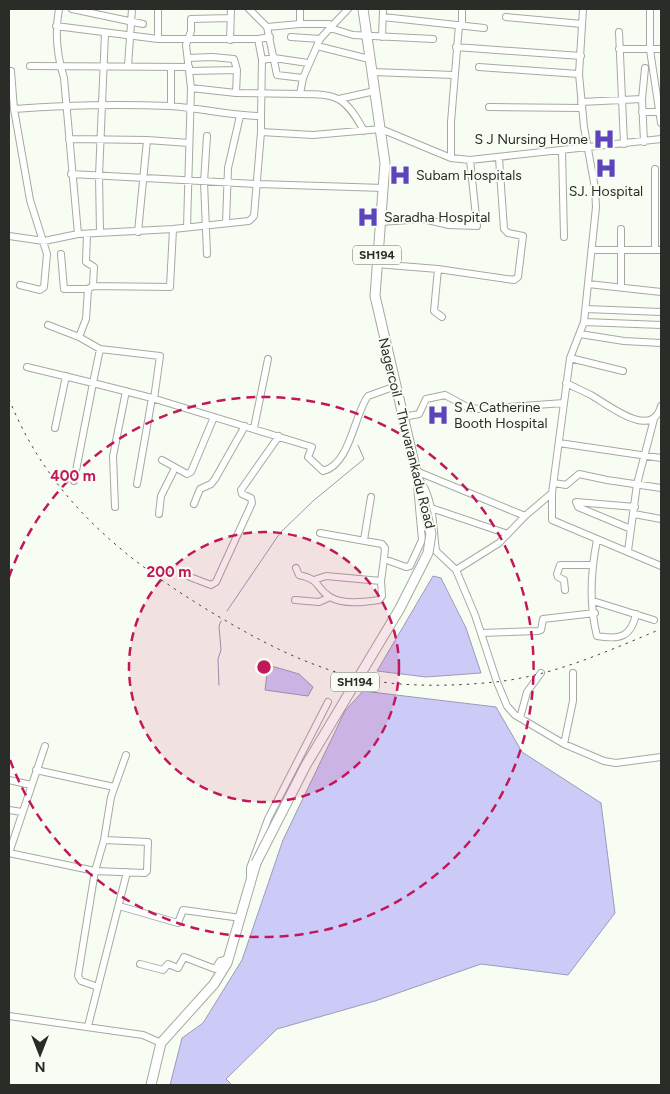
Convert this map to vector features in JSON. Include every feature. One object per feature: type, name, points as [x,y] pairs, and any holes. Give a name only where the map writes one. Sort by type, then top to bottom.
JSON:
[{"type":"main road","name":"Nagercoil - Thuvarankadu Road","points":[[151,1085],[161,1043],[214,984],[228,959],[242,918],[250,880],[256,863],[306,765],[398,610],[428,553],[431,534],[377,313],[375,296],[376,264],[384,188],[381,129],[363,9]]},
{"type":"street","points":[[59,9],[56,26],[60,65],[64,78],[71,174],[78,234]]},
{"type":"street","points":[[72,9],[143,24]]},
{"type":"street","points":[[128,66],[132,9]]},
{"type":"street","points":[[158,9],[158,39]]},
{"type":"street","points":[[230,40],[231,9]]},
{"type":"street","points":[[249,9],[267,27],[277,75],[303,78]]},
{"type":"street","points":[[300,9],[300,24]]},
{"type":"street","points":[[300,94],[308,63],[319,43],[348,9]]},
{"type":"street","points":[[382,37],[383,9]]},
{"type":"street","points":[[450,158],[456,47],[462,9]]},
{"type":"street","points":[[583,9],[579,74],[581,105],[596,197],[586,309],[584,322],[570,358],[552,494],[551,519],[597,540],[628,550],[661,566]]},
{"type":"street","points":[[650,9],[650,50],[658,68],[661,123]]},
{"type":"street","points":[[506,16],[582,24]]},
{"type":"street","points":[[383,17],[484,28]]},
{"type":"street","points":[[187,227],[190,88],[186,40],[192,18],[230,18]]},
{"type":"street","points":[[267,27],[328,24],[330,28],[352,35],[433,39]]},
{"type":"street","points":[[56,26],[129,37],[158,39],[230,40],[270,37]]},
{"type":"street","points":[[618,32],[624,144]]},
{"type":"street","points":[[100,232],[99,176],[105,33]]},
{"type":"street","points":[[291,37],[319,43],[369,59]]},
{"type":"street","points":[[9,236],[44,241],[78,234],[173,229],[252,219],[258,184],[261,132],[260,94],[262,60],[258,39]]},
{"type":"street","points":[[456,47],[581,56]]},
{"type":"street","points":[[618,49],[661,49]]},
{"type":"street","points":[[188,58],[212,57],[234,59],[237,70],[236,93]]},
{"type":"street","points":[[262,60],[274,58],[308,63]]},
{"type":"street","points":[[30,66],[128,66],[237,70]]},
{"type":"street","points":[[171,67],[171,106]]},
{"type":"street","points":[[479,67],[579,74]]},
{"type":"street","points":[[644,142],[642,99],[645,68]]},
{"type":"street","points":[[11,71],[14,109],[30,200],[47,254],[44,287],[40,290],[20,285]]},
{"type":"street","points":[[372,72],[454,75]]},
{"type":"street","points":[[190,88],[236,93],[326,94],[340,99],[358,120],[364,131]]},
{"type":"street","points":[[340,99],[375,91]]},
{"type":"street","points":[[489,107],[581,105],[642,99]]},
{"type":"street","points":[[14,109],[66,105],[171,106],[240,116],[261,116]]},
{"type":"street","points":[[642,112],[661,112]]},
{"type":"street","points":[[226,223],[227,183],[240,116]]},
{"type":"street","points":[[261,132],[313,135],[381,129],[450,158],[470,160],[661,139]]},
{"type":"street","points":[[207,136],[204,182],[208,254]]},
{"type":"street","points":[[69,139],[100,138],[189,143]]},
{"type":"street","points":[[138,232],[147,140]]},
{"type":"street","points":[[562,151],[564,237]]},
{"type":"street","points":[[376,264],[438,269],[517,279],[523,236],[508,233],[504,229],[499,158]]},
{"type":"street","points":[[381,222],[423,219],[449,225],[477,226],[470,160]]},
{"type":"street","points":[[592,250],[658,250],[655,169]]},
{"type":"street","points":[[71,174],[204,182],[384,188]]},
{"type":"street","points":[[61,254],[64,289],[170,287],[173,229]]},
{"type":"street","points":[[621,229],[621,287]]},
{"type":"street","points":[[79,337],[86,319],[94,267],[86,262],[87,234]]},
{"type":"street","points":[[438,269],[434,311],[442,317]]},
{"type":"street","points":[[588,284],[661,292]]},
{"type":"street","points":[[586,309],[661,312]]},
{"type":"street","points":[[584,322],[661,325]]},
{"type":"street","points":[[48,325],[79,337],[100,349],[161,357],[137,484]]},
{"type":"street","points":[[580,334],[624,341],[661,343]]},
{"type":"street","points":[[74,481],[100,349]]},
{"type":"street","points":[[570,358],[623,371]]},
{"type":"street","points":[[254,428],[268,359]]},
{"type":"street","points":[[27,367],[126,391],[312,447],[308,457],[322,471],[326,471],[348,447],[368,396],[396,386]]},
{"type":"street","points":[[55,428],[66,376]]},
{"type":"street","points":[[566,383],[591,395],[622,415],[636,419],[654,419]]},
{"type":"street","points":[[115,506],[113,456],[126,391]]},
{"type":"street","points":[[403,417],[421,412],[426,399],[444,395],[469,408],[481,409],[564,403]]},
{"type":"street","points":[[628,550],[643,455],[654,419],[659,415],[661,406]]},
{"type":"street","points":[[162,460],[188,474],[191,472],[214,417]]},
{"type":"street","points":[[194,504],[200,488],[211,484],[215,479],[245,426]]},
{"type":"street","points":[[190,577],[211,585],[216,582],[252,503],[251,498],[242,494],[241,490],[278,436]]},
{"type":"street","points":[[559,443],[661,458]]},
{"type":"street","points":[[159,514],[161,496],[176,468]]},
{"type":"street","points":[[416,474],[426,491],[431,508],[436,551],[456,570],[507,706],[520,718],[564,744],[593,757],[616,763],[661,758]]},
{"type":"street","points":[[416,474],[525,516]]},
{"type":"street","points":[[384,559],[408,567],[421,546],[422,533],[416,493],[416,474]]},
{"type":"street","points":[[554,483],[566,485],[579,474],[661,488]]},
{"type":"street","points":[[456,570],[499,543],[525,516],[552,494]]},
{"type":"street","points":[[364,540],[370,496]]},
{"type":"street","points":[[631,529],[578,507],[576,502],[634,510],[661,519]]},
{"type":"street","points":[[431,508],[508,534]]},
{"type":"street","points":[[296,568],[299,575],[314,580],[330,597],[349,601],[378,600],[382,596],[381,581],[384,545],[320,533]]},
{"type":"street","points":[[597,540],[592,565],[596,634],[599,637],[626,634],[633,628],[636,614]]},
{"type":"street","points":[[565,590],[564,580],[558,577],[557,574],[560,565],[592,565]]},
{"type":"street","points":[[314,580],[326,576],[381,581]]},
{"type":"street","points":[[295,600],[319,602],[330,597]]},
{"type":"street","points":[[593,601],[654,620]]},
{"type":"street","points":[[481,633],[538,631],[541,630],[543,619],[595,614]]},
{"type":"street","points":[[564,744],[573,701],[573,672]]},
{"type":"street","points":[[520,718],[527,692],[541,673]]},
{"type":"street","points":[[250,880],[250,868],[268,819],[328,702]]},
{"type":"street","points":[[45,746],[22,812],[11,837],[9,853],[95,871],[147,872],[148,842],[104,840]]},
{"type":"street","points":[[98,987],[81,981],[78,976],[95,871],[104,840],[114,787],[126,754]]},
{"type":"street","points":[[36,770],[114,787]]},
{"type":"street","points":[[9,780],[31,785]]},
{"type":"street","points":[[9,810],[22,812]]},
{"type":"street","points":[[88,1026],[127,872]]},
{"type":"street","points":[[119,906],[178,923],[183,910],[242,918]]},
{"type":"street","points":[[140,964],[163,970],[168,964],[178,968],[184,957],[214,969],[220,961],[228,959]]},
{"type":"street","points":[[9,1016],[143,1035],[161,1043]]},
{"type":"water","points":[[433,576],[441,578],[466,628],[481,673],[426,677],[377,671]]},
{"type":"water","points":[[268,665],[299,674],[313,687],[308,696],[265,690]]},
{"type":"water","points":[[363,691],[496,707],[522,752],[601,803],[615,913],[568,975],[481,964],[375,1001],[277,1029],[226,1079],[232,1085],[170,1085],[182,1038],[203,1023],[242,960],[283,840],[345,711]]},
{"type":"waterway","points":[[227,611],[280,533],[313,501],[364,459],[358,445]]},
{"type":"waterway","points":[[219,685],[218,659],[221,650],[219,626],[221,621]]},
{"type":"railway","points":[[9,399],[26,434],[45,466],[67,496],[119,547],[178,591],[241,630],[303,660],[336,672],[395,684],[456,685],[495,682],[517,679],[559,668],[600,654],[661,629]]},
{"type":"place","name":"S J Nursing Home","points":[[604,139]]},
{"type":"place","name":"SJ. Hospital","points":[[606,168]]},
{"type":"place","name":"Subam Hospitals","points":[[400,175]]},
{"type":"place","name":"Saradha Hospital","points":[[368,217]]},
{"type":"place","name":"S A Catherine Booth Hospital","points":[[438,415]]}]
